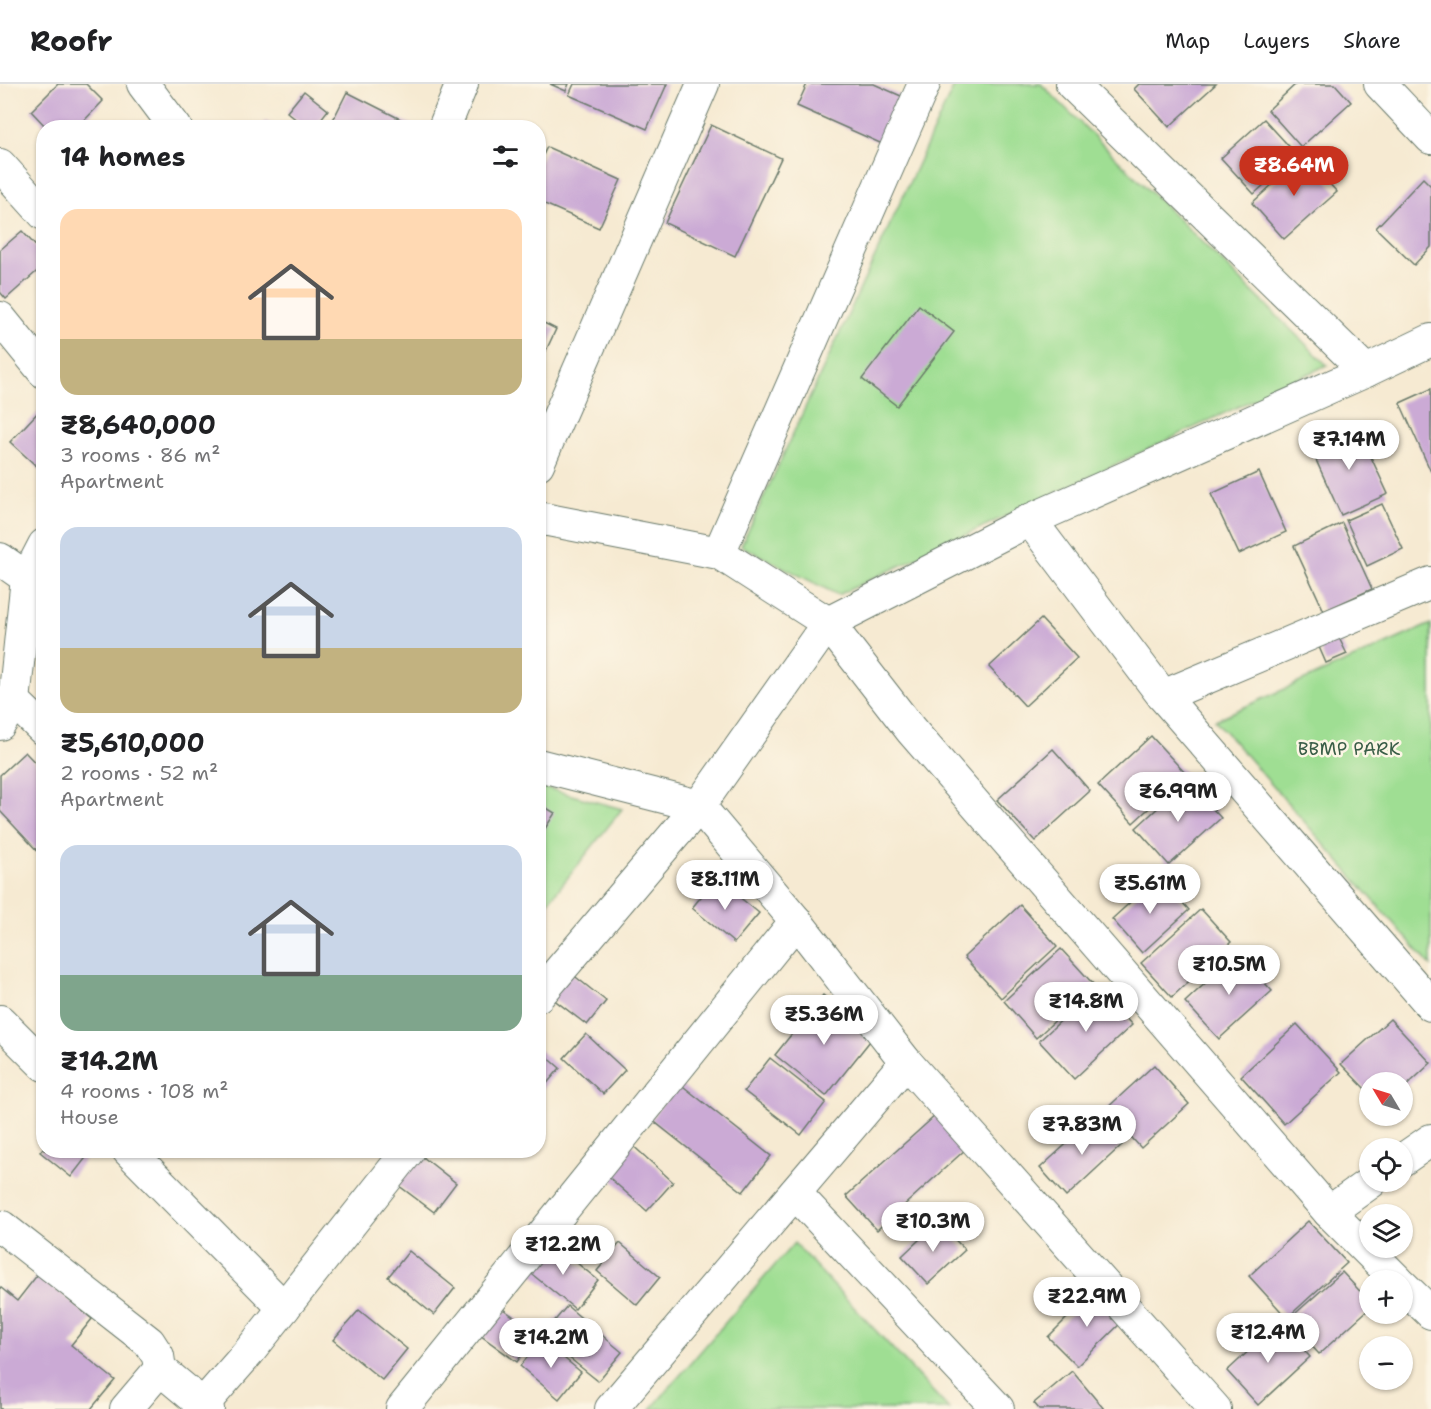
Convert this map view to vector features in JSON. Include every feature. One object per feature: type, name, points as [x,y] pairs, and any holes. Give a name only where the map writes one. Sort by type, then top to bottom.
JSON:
[{"type":"street","points":[[143,84],[170,120]]},
{"type":"street","points":[[447,120],[462,84]]},
{"type":"street","points":[[546,445],[702,84]]},
{"type":"street","points":[[719,553],[924,84]]},
{"type":"street","points":[[1072,84],[1366,371]]},
{"type":"street","points":[[1380,84],[1431,138]]},
{"type":"street","points":[[0,165],[36,205]]},
{"type":"street","points":[[0,318],[36,362]]},
{"type":"street","points":[[546,987],[699,806],[828,623],[1030,520],[1431,340]]},
{"type":"street","points":[[546,520],[719,553],[828,623],[911,730],[1329,1212],[1387,1270]]},
{"type":"street","points":[[1030,520],[1163,696],[1431,1005]]},
{"type":"street","points":[[0,559],[27,578]]},
{"type":"street","points":[[36,561],[27,578],[7,712],[36,726]]},
{"type":"street","points":[[1163,696],[1431,583]]},
{"type":"street","points":[[546,767],[699,806],[796,921],[906,1062],[1202,1405]]},
{"type":"street","points":[[402,1409],[796,921]]},
{"type":"street","points":[[0,1021],[36,1057]]},
{"type":"street","points":[[611,1409],[906,1062]]},
{"type":"street","points":[[1413,1152],[1431,1140]]},
{"type":"street","points":[[136,1158],[284,1308]]},
{"type":"street","points":[[1,1227],[149,1342],[158,1356],[160,1369],[203,1408],[403,1158]]},
{"type":"street","points":[[1329,1212],[1359,1191]]},
{"type":"street","points":[[795,1193],[998,1409]]},
{"type":"street","points":[[1413,1296],[1431,1313]]},
{"type":"street","points":[[126,1409],[160,1369]]},
{"type":"green space","points":[[955,84],[1041,84],[1327,365],[838,595],[741,546]]},
{"type":"green space","name":"BBMP PARK","points":[[1431,624],[1431,966],[1215,720]]},
{"type":"green space","points":[[546,788],[622,809],[546,905]]},
{"type":"green space","points":[[794,1243],[949,1409],[651,1409]]},
{"type":"building","points":[[58,84],[86,84],[103,101],[85,120],[39,120],[31,111]]},
{"type":"building","points":[[550,84],[569,84],[566,91]]},
{"type":"building","points":[[574,84],[667,84],[647,129],[569,95]]},
{"type":"building","points":[[807,84],[874,84],[910,100],[889,147],[797,106]]},
{"type":"building","points":[[1139,84],[1216,84],[1169,127],[1134,89]]},
{"type":"building","points":[[1296,84],[1335,84],[1351,102],[1301,147],[1268,110]]},
{"type":"building","points":[[304,91],[328,110],[320,120],[296,120],[287,112]]},
{"type":"building","points":[[347,92],[402,120],[333,120]]},
{"type":"building","points":[[1264,119],[1297,155],[1254,194],[1221,158]]},
{"type":"building","points":[[711,125],[781,158],[735,256],[665,223]]},
{"type":"building","points":[[547,147],[621,180],[599,228],[546,205]]},
{"type":"building","points":[[1304,156],[1337,192],[1284,239],[1252,203]]},
{"type":"building","points":[[1423,178],[1431,186],[1431,247],[1414,265],[1376,228]]},
{"type":"building","points":[[22,231],[36,246],[36,272],[6,299],[0,292],[0,250]]},
{"type":"building","points":[[919,305],[954,332],[897,406],[862,379]]},
{"type":"building","points":[[546,324],[556,329],[546,351]]},
{"type":"building","points":[[1431,389],[1431,472],[1400,403]]},
{"type":"building","points":[[36,414],[36,466],[10,442]]},
{"type":"building","points":[[1357,427],[1388,494],[1341,515],[1311,449]]},
{"type":"building","points":[[1259,472],[1286,532],[1239,554],[1211,494]]},
{"type":"building","points":[[1382,504],[1403,549],[1367,566],[1346,520]]},
{"type":"building","points":[[1342,523],[1372,589],[1324,611],[1294,546]]},
{"type":"building","points":[[1041,619],[1077,658],[1025,706],[989,667]]},
{"type":"building","points":[[1339,638],[1347,654],[1326,663],[1319,647]]},
{"type":"building","points":[[1151,736],[1186,774],[1133,823],[1098,785]]},
{"type":"building","points":[[1053,749],[1090,791],[1035,841],[997,800]]},
{"type":"building","points":[[25,752],[36,764],[36,849],[0,811],[0,775]]},
{"type":"building","points":[[1187,781],[1221,818],[1169,865],[1136,828]]},
{"type":"building","points":[[546,808],[555,813],[546,827]]},
{"type":"building","points":[[1159,876],[1189,910],[1142,953],[1112,919]]},
{"type":"building","points":[[716,878],[759,913],[734,943],[692,908]]},
{"type":"building","points":[[1020,905],[1057,946],[1001,998],[964,957]]},
{"type":"building","points":[[1201,909],[1231,942],[1172,997],[1141,963]]},
{"type":"building","points":[[1061,949],[1094,985],[1036,1038],[1004,1001]]},
{"type":"building","points":[[1238,953],[1272,991],[1219,1039],[1185,1002]]},
{"type":"building","points":[[567,970],[606,1001],[587,1025],[548,995]]},
{"type":"building","points":[[1097,987],[1132,1025],[1074,1079],[1039,1041]]},
{"type":"building","points":[[823,995],[874,1036],[826,1096],[775,1055]]},
{"type":"building","points":[[1390,1019],[1431,1063],[1413,1080],[1413,1072],[1359,1072],[1359,1083],[1341,1064]]},
{"type":"building","points":[[1297,1024],[1341,1072],[1284,1124],[1241,1076]]},
{"type":"building","points":[[586,1034],[625,1070],[603,1094],[564,1058]]},
{"type":"building","points":[[546,1056],[560,1068],[546,1085]]},
{"type":"building","points":[[770,1058],[826,1102],[801,1135],[744,1091]]},
{"type":"building","points":[[1154,1065],[1189,1104],[1141,1148],[1106,1109]]},
{"type":"building","points":[[679,1083],[771,1156],[743,1192],[651,1119]]},
{"type":"building","points":[[936,1115],[966,1149],[877,1230],[846,1196]]},
{"type":"building","points":[[1098,1115],[1124,1143],[1066,1197],[1040,1168]]},
{"type":"building","points":[[629,1142],[673,1182],[647,1211],[603,1172]]},
{"type":"building","points":[[47,1158],[86,1158],[71,1177]]},
{"type":"building","points":[[407,1158],[424,1158],[456,1183],[434,1212],[390,1179]]},
{"type":"building","points":[[1308,1221],[1347,1263],[1287,1318],[1249,1276]]},
{"type":"building","points":[[938,1222],[965,1250],[928,1284],[902,1256]]},
{"type":"building","points":[[551,1242],[598,1280],[575,1309],[528,1271]]},
{"type":"building","points":[[620,1243],[660,1277],[637,1305],[597,1271]]},
{"type":"building","points":[[409,1251],[455,1288],[434,1315],[388,1277]]},
{"type":"building","points":[[1342,1272],[1359,1290],[1359,1318],[1319,1354],[1288,1320]]},
{"type":"building","points":[[38,1274],[92,1319],[71,1345],[115,1380],[91,1409],[0,1409],[0,1287],[17,1301]]},
{"type":"building","points":[[1096,1289],[1125,1319],[1077,1366],[1048,1337]]},
{"type":"building","points":[[567,1306],[622,1352],[598,1381],[542,1336]]},
{"type":"building","points":[[500,1307],[537,1333],[517,1362],[480,1335]]},
{"type":"building","points":[[359,1310],[407,1349],[382,1380],[333,1340]]},
{"type":"building","points":[[1279,1323],[1310,1357],[1258,1405],[1227,1371]]},
{"type":"building","points":[[542,1340],[581,1372],[559,1399],[520,1366]]},
{"type":"building","points":[[1072,1371],[1104,1409],[1039,1409],[1034,1403]]}]
